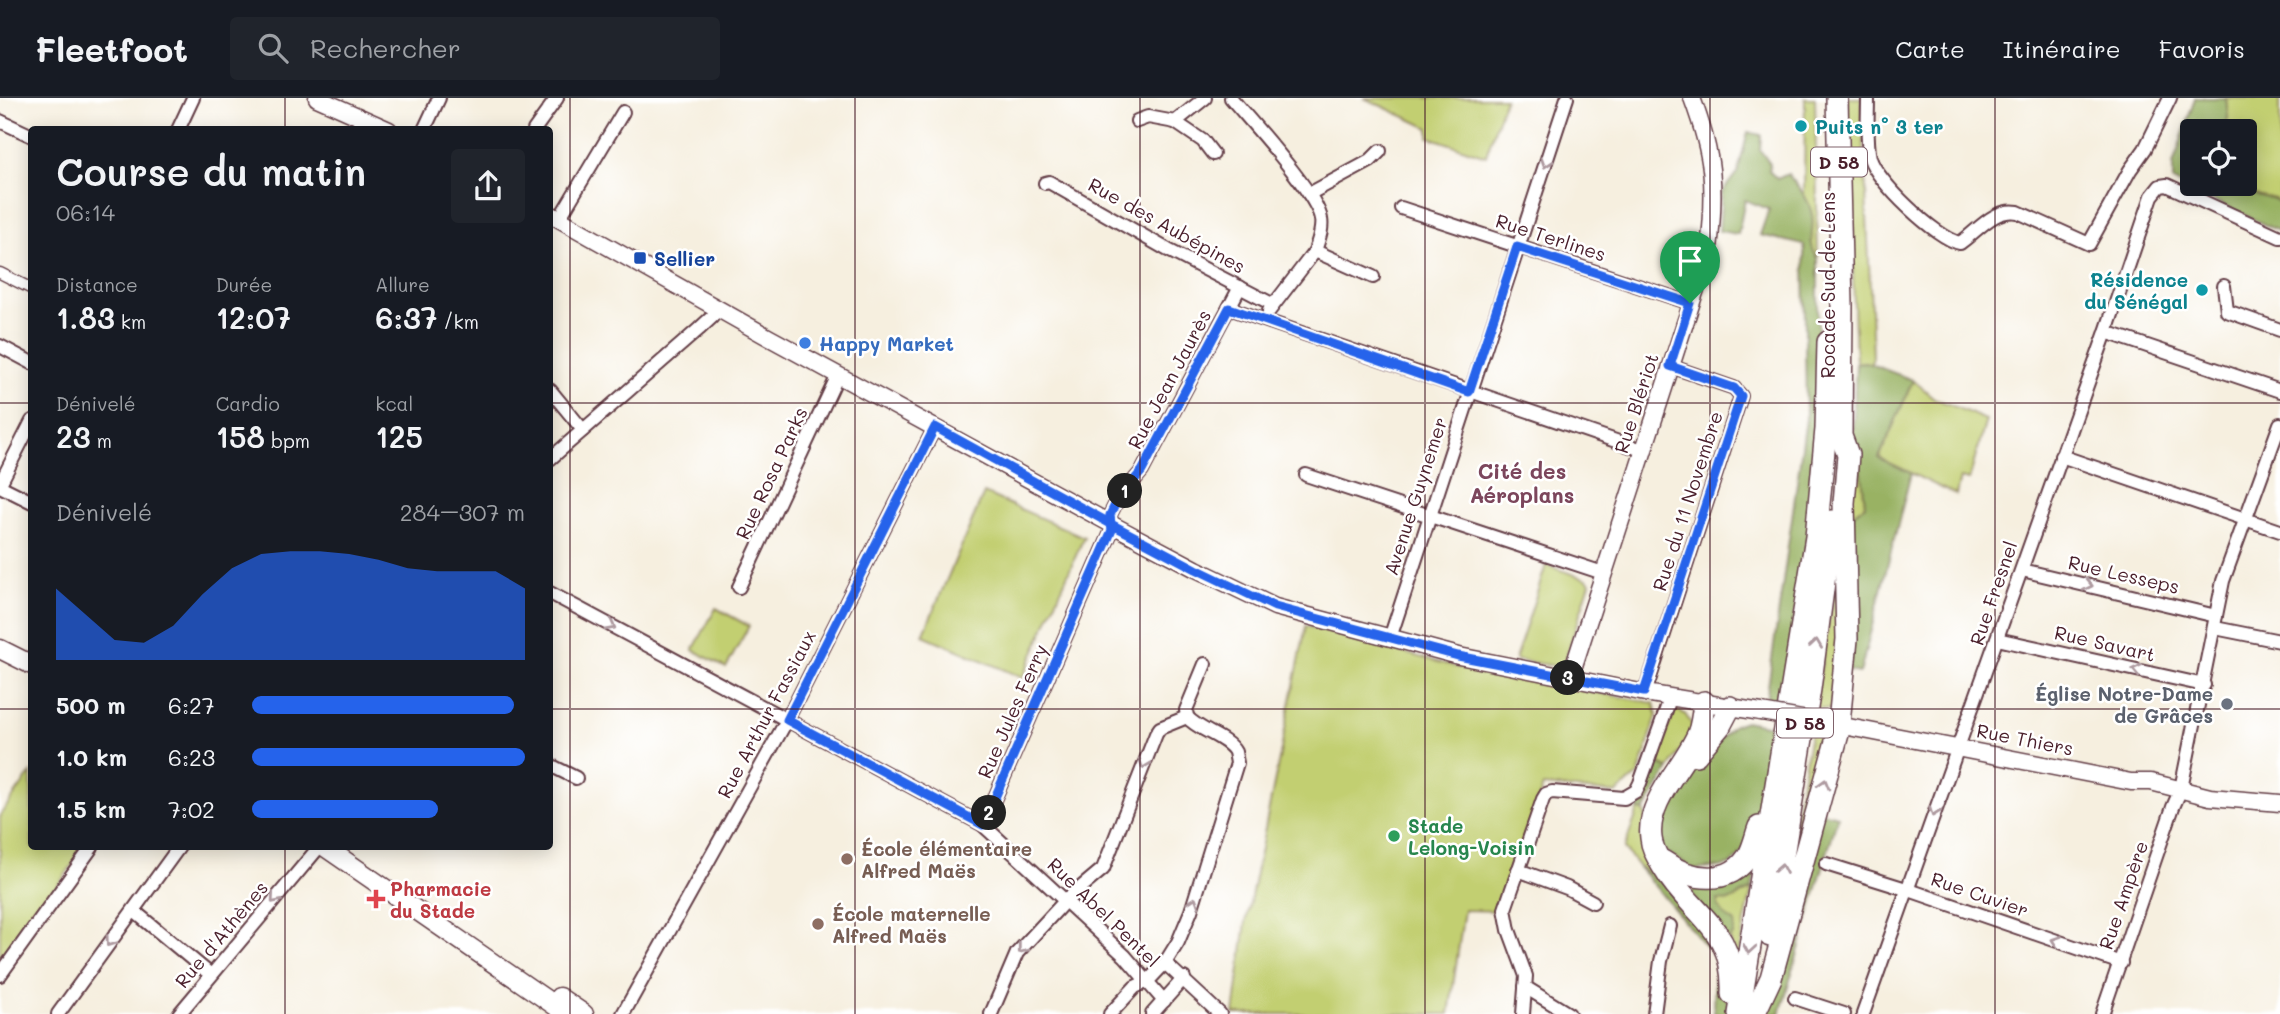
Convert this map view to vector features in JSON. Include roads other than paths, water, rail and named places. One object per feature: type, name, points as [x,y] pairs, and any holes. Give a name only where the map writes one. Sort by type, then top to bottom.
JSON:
[{"type":"highway","name":"Rocade Sud de Lens","points":[[1823,98],[1828,354],[1834,433]]},
{"type":"highway","name":"Rocade Sud de Lens","points":[[1834,433],[1843,367],[1837,98]]},
{"type":"highway","points":[[1751,1012],[1771,978],[1838,734],[1832,724],[1847,639],[1844,503],[1848,456],[1834,433]]},
{"type":"highway","name":"D 58","points":[[1751,1012],[1776,785],[1834,433]]},
{"type":"highway","name":"D 58","points":[[1751,1012],[1811,690],[1831,533],[1834,433]]},
{"type":"highway","points":[[1704,702],[1699,733],[1683,764],[1665,788],[1652,815],[1650,835],[1658,858],[1668,875],[1712,925],[1726,949],[1733,976],[1732,1014]]},
{"type":"highway","points":[[1683,764],[1694,757],[1720,726],[1730,707]]},
{"type":"highway","points":[[1658,858],[1675,870],[1703,878],[1714,879],[1731,872],[1750,852],[1776,785]]},
{"type":"main road","points":[[0,649],[28,666]]},
{"type":"main road","points":[[0,657],[28,667]]},
{"type":"main road","points":[[329,850],[567,1014]]},
{"type":"main road","points":[[348,850],[584,1014]]},
{"type":"street","points":[[180,126],[193,98]]},
{"type":"street","points":[[317,98],[357,123]]},
{"type":"street","points":[[426,126],[439,98]]},
{"type":"street","points":[[537,126],[557,98]]},
{"type":"street","points":[[1175,122],[1205,98]]},
{"type":"street","points":[[1231,98],[1309,194],[1321,219],[1321,232],[1314,251],[1272,304],[1265,320]]},
{"type":"street","name":"Avenue Guynemer","points":[[1390,638],[1567,98]]},
{"type":"street","name":"Rue Blériot","points":[[1570,678],[1709,249],[1714,188],[1708,146],[1692,98]]},
{"type":"street","points":[[1868,98],[1871,162],[1906,205],[1941,237],[1960,243],[1980,225],[2010,211],[2018,212],[2090,244],[2130,170],[2145,149],[2170,98]]},
{"type":"street","points":[[554,216],[623,112]]},
{"type":"street","points":[[1137,121],[1148,117],[1175,122],[1203,141],[1213,154]]},
{"type":"street","points":[[0,121],[28,134]]},
{"type":"street","points":[[1309,194],[1370,160],[1380,151]]},
{"type":"street","name":"Rue des Aubépines","points":[[1045,183],[1049,182],[1168,250],[1272,304]]},
{"type":"street","name":"Rue Fresnel","points":[[1863,1014],[2152,196],[2160,186],[2167,185],[2280,237]]},
{"type":"street","name":"Rue Terlines","points":[[1401,208],[1690,303]]},
{"type":"street","name":"Rue Thiers","points":[[554,216],[717,309],[1111,524],[1275,607],[1458,656],[1570,678],[1832,724],[2131,782],[2151,782],[2210,797],[2280,803]]},
{"type":"street","points":[[1314,251],[1373,277]]},
{"type":"street","points":[[0,273],[28,287]]},
{"type":"street","points":[[2224,286],[2227,311],[2280,330]]},
{"type":"street","name":"Rue Jean Jaurès","points":[[1111,524],[1110,515],[1118,499],[1142,471],[1240,287]]},
{"type":"street","points":[[1229,308],[1642,450]]},
{"type":"street","points":[[553,456],[712,317],[717,309]]},
{"type":"street","points":[[2106,332],[2280,391]]},
{"type":"street","points":[[0,346],[28,361]]},
{"type":"street","name":"Rue du 11 Novembre","points":[[1644,692],[1741,396],[1734,388],[1670,366]]},
{"type":"street","name":"Rue Rosa Parks","points":[[739,587],[838,375]]},
{"type":"street","points":[[553,394],[583,430]]},
{"type":"street","name":"Rue Ampère","points":[[2102,1014],[2181,789],[2223,581],[2280,424]]},
{"type":"street","name":"Rue Arthur Fassiaux","points":[[623,1014],[787,720],[935,427]]},
{"type":"street","points":[[28,429],[0,485],[28,500]]},
{"type":"street","points":[[2061,456],[2280,531]]},
{"type":"street","points":[[1306,475],[1602,573]]},
{"type":"street","name":"Rue Jules Ferry","points":[[983,825],[1112,530],[1111,524]]},
{"type":"street","name":"Rue Lesseps","points":[[2022,570],[2280,641]]},
{"type":"street","points":[[553,595],[983,825]]},
{"type":"street","name":"Rue Savart","points":[[1997,639],[2204,685]]},
{"type":"street","points":[[1110,1014],[1135,987],[1148,981],[1165,963],[1178,942],[1191,911],[1237,763],[1235,752],[1226,743],[1194,725],[1187,717],[1186,710],[1205,664]]},
{"type":"street","points":[[1524,1009],[1522,962],[1506,915],[1518,870],[1546,794],[1552,792],[1624,798],[1636,791],[1671,696]]},
{"type":"street","points":[[991,1014],[1017,953],[1066,900],[1103,869],[1156,734],[1160,728],[1187,717]]},
{"type":"street","points":[[553,766],[576,778]]},
{"type":"street","name":"Rue Abel Pentel","points":[[983,825],[1066,900],[1164,1000]]},
{"type":"street","points":[[0,975],[90,850]]},
{"type":"street","points":[[58,1014],[177,850]]},
{"type":"street","name":"Rue d'Athènes","points":[[178,1014],[316,850]]},
{"type":"street","name":"Rue Cuvier","points":[[1826,863],[2121,963]]},
{"type":"street","points":[[1518,870],[1567,888],[1593,902]]},
{"type":"street","points":[[134,911],[211,975]]},
{"type":"street","points":[[1654,1014],[1661,961],[1670,926]]},
{"type":"street","points":[[1165,963],[1220,1014]]},
{"type":"street","points":[[1152,1014],[1184,978]]},
{"type":"street","points":[[1525,986],[1569,1014]]},
{"type":"street","points":[[1524,1009],[1540,996]]},
{"type":"street","points":[[1795,998],[1844,1014]]},
{"type":"place","name":"Puits n° 3 ter","points":[[1801,126]]},
{"type":"place","name":"Sellier","points":[[640,258]]},
{"type":"place","name":"Résidence du Sénégal","points":[[2202,290]]},
{"type":"place","name":"Happy Market","points":[[805,343]]},
{"type":"place","name":"Église Notre-Dame de Grâces","points":[[2227,704]]},
{"type":"place","name":"Stade Lelong-Voisin","points":[[1394,836]]},
{"type":"place","name":"École élémentaire Alfred Maës","points":[[847,859]]},
{"type":"place","name":"Pharmacie du Stade","points":[[376,899]]},
{"type":"place","name":"École maternelle Alfred Maës","points":[[818,924]]},
{"type":"district","name":"Cité des Aéroplans","points":[[1522,482]]}]
